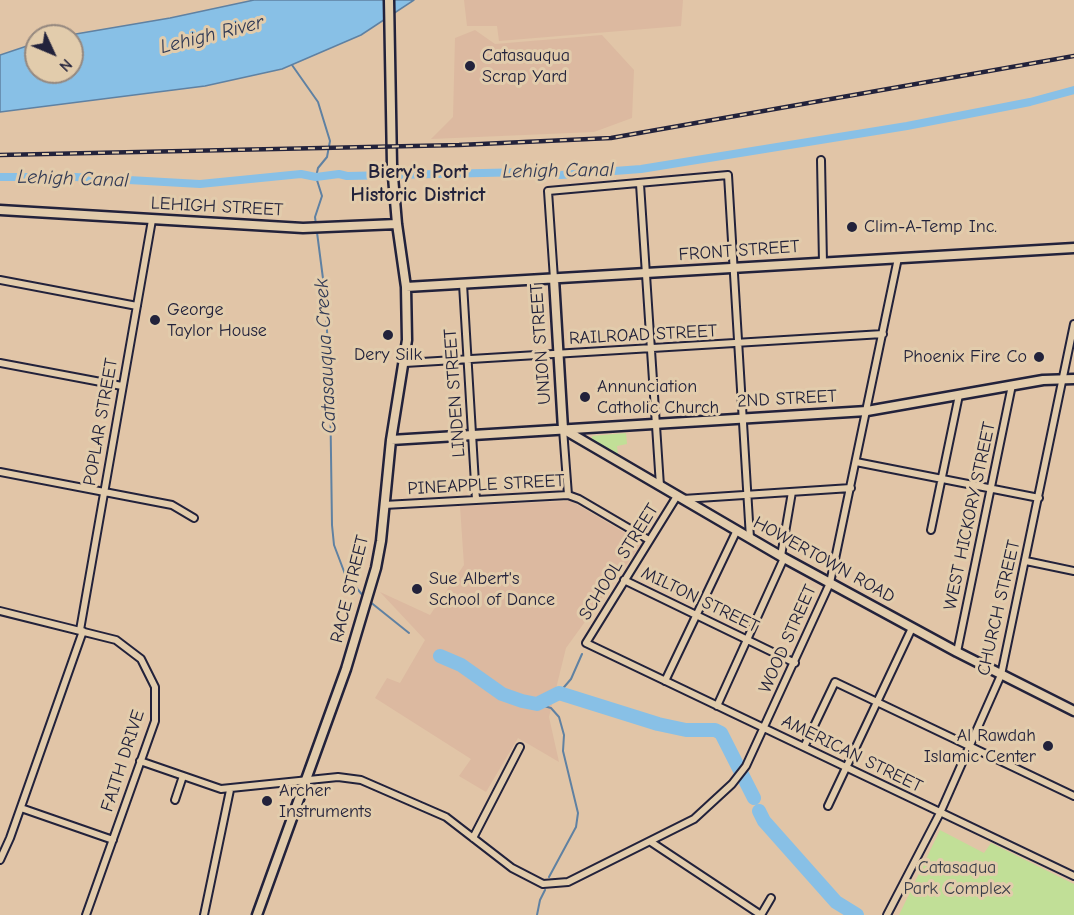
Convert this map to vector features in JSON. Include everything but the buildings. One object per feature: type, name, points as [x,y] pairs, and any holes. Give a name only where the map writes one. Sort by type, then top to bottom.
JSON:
[{"type":"main road","name":"RACE STREET","points":[[258,915],[346,669],[371,587],[381,541],[391,440],[405,363],[405,287],[396,224],[392,165],[390,0]]},
{"type":"main road","name":"LEHIGH STREET","points":[[0,210],[316,228],[396,224]]},
{"type":"main road","name":"FRONT STREET","points":[[405,287],[1074,248]]},
{"type":"main road","name":"UNION STREET","points":[[554,279],[563,429]]},
{"type":"main road","name":"2ND STREET","points":[[391,440],[867,411],[1012,386],[1064,378],[1074,379]]},
{"type":"main road","name":"HOWERTOWN ROAD","points":[[563,429],[782,557],[957,652],[1074,711]]},
{"type":"street","points":[[821,160],[823,263]]},
{"type":"street","points":[[640,184],[728,175],[750,538]]},
{"type":"street","name":"UNION STREET","points":[[554,279],[548,191],[640,184]]},
{"type":"street","name":"SCHOOL STREET","points":[[640,184],[660,486]]},
{"type":"street","name":"POPLAR STREET","points":[[0,860],[21,808],[81,630],[152,220]]},
{"type":"street","name":"WOOD STREET","points":[[230,790],[305,780],[348,778],[374,784],[446,818],[529,878],[554,885],[576,879],[694,819],[738,778],[746,766],[830,583],[898,258]]},
{"type":"street","points":[[0,280],[137,306]]},
{"type":"street","name":"LINDEN STREET","points":[[463,284],[476,500]]},
{"type":"street","name":"CHURCH STREET","points":[[887,915],[940,813],[1001,675],[1074,324]]},
{"type":"street","name":"RAILROAD STREET","points":[[405,363],[882,334]]},
{"type":"street","points":[[0,363],[122,386]]},
{"type":"street","name":"WEST HICKORY STREET","points":[[957,652],[1012,386]]},
{"type":"street","points":[[931,530],[959,395]]},
{"type":"street","name":"UNION STREET","points":[[563,429],[568,495]]},
{"type":"street","points":[[856,462],[1039,498]]},
{"type":"street","points":[[0,472],[172,505],[194,518]]},
{"type":"street","points":[[680,497],[850,488]]},
{"type":"street","points":[[717,706],[782,557],[792,492]]},
{"type":"street","name":"PINEAPPLE STREET","points":[[384,505],[568,495],[579,499],[649,540]]},
{"type":"street","name":"SCHOOL STREET","points":[[586,643],[649,540],[680,497]]},
{"type":"street","points":[[665,681],[736,530]]},
{"type":"street","points":[[1026,561],[1074,571]]},
{"type":"street","name":"MILTON STREET","points":[[624,580],[795,663]]},
{"type":"street","name":"FAITH DRIVE","points":[[0,611],[107,636],[127,646],[141,659],[152,678],[157,709],[86,915]]},
{"type":"street","points":[[828,806],[912,628]]},
{"type":"street","name":"AMERICAN STREET","points":[[586,643],[1074,876]]},
{"type":"street","points":[[804,747],[836,682],[1074,796]]},
{"type":"street","points":[[473,838],[520,747]]},
{"type":"street","points":[[140,761],[221,789],[230,790],[204,915]]},
{"type":"street","points":[[175,800],[183,776]]},
{"type":"street","points":[[21,808],[113,840]]},
{"type":"street","points":[[651,842],[761,915],[771,898]]},
{"type":"shaded area","points":[[464,0],[683,0],[681,26],[499,41],[497,26],[467,26]]},
{"type":"shaded area","name":"Catasauqua Scrap Yard","points":[[475,30],[495,44],[602,35],[634,70],[632,118],[594,132],[431,139],[453,117],[455,38]]},
{"type":"shaded area","points":[[571,501],[642,543],[566,648],[549,717],[559,762],[518,738],[486,792],[459,776],[471,759],[375,698],[387,678],[400,683],[425,640],[380,592],[430,615],[464,565],[460,506]]},
{"type":"green space","points":[[626,433],[627,444],[617,446],[618,455],[592,439],[592,436]]},
{"type":"green space","name":"Catasaqua Park Complex","points":[[940,830],[984,853],[991,843],[1074,884],[1074,915],[899,915]]},
{"type":"water","name":"Lehigh River","points":[[254,0],[414,0],[361,35],[282,69],[205,86],[0,112],[0,55],[24,47],[24,84],[84,84],[84,33],[170,18]]},
{"type":"waterway","name":"Catasauqua Creek","points":[[292,65],[318,102],[330,141],[327,157],[318,168],[316,177],[322,196],[315,217],[325,294],[330,385],[332,525],[334,545],[345,574],[364,597]]},
{"type":"waterway","name":"Lehigh Canal","points":[[0,177],[75,177],[200,184],[301,174],[316,177],[339,174],[347,176],[528,172],[561,175],[641,169],[907,126],[1030,102],[1074,90]]},
{"type":"waterway","name":"Catasauqua Creek","points":[[369,601],[409,633]]},
{"type":"waterway","points":[[559,693],[571,679],[582,654]]},
{"type":"waterway","name":"Catasauqua Creek","points":[[440,656],[461,665],[502,694],[522,701],[537,704],[559,693],[658,724],[686,730],[715,730],[721,733],[754,798]]},
{"type":"waterway","points":[[537,704],[551,708],[559,717],[564,735],[563,751],[578,813],[576,827],[549,877]]},
{"type":"waterway","name":"Catasauqua Creek","points":[[759,811],[764,821],[836,902],[857,915]]},
{"type":"waterway","points":[[537,915],[545,890]]},
{"type":"railway","points":[[0,155],[459,145],[611,138],[1074,56]]},
{"type":"place","name":"Catasauqua Scrap Yard","points":[[470,66]]},
{"type":"place","name":"Clim-A-Temp Inc.","points":[[852,227]]},
{"type":"place","name":"George Taylor House","points":[[155,320]]},
{"type":"place","name":"Dery Silk","points":[[388,335]]},
{"type":"place","name":"Phoenix Fire Co","points":[[1039,357]]},
{"type":"place","name":"Annunciation Catholic Church","points":[[585,397]]},
{"type":"place","name":"Sue Albert's School of Dance","points":[[417,589]]},
{"type":"place","name":"Al Rawdah Islamic Center","points":[[1048,746]]},
{"type":"place","name":"Archer Instruments","points":[[267,801]]},
{"type":"district","name":"Biery's Port Historic District","points":[[418,184]]}]
